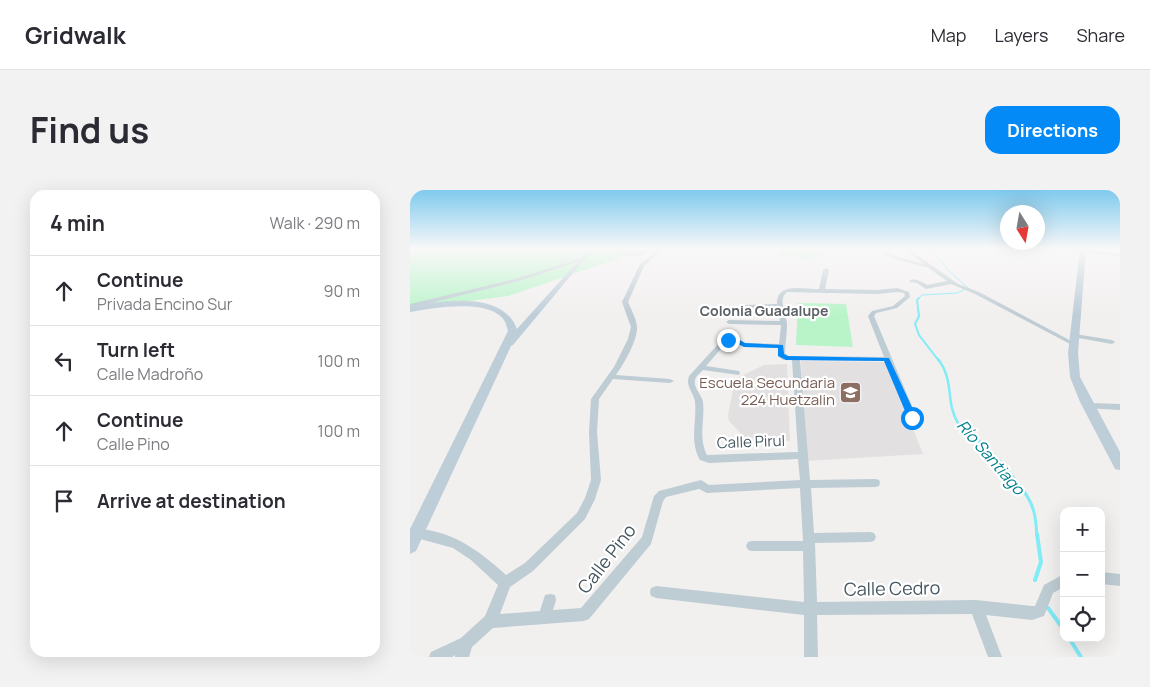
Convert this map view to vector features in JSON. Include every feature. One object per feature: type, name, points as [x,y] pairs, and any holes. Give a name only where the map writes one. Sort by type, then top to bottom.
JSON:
[{"type":"street","points":[[410,307],[546,271]]},
{"type":"street","points":[[505,348],[514,340],[572,271]]},
{"type":"street","points":[[436,657],[466,643],[490,621],[505,583],[529,568],[581,516],[590,499],[596,480],[593,432],[595,399],[612,377],[631,339],[634,327],[625,302],[640,271]]},
{"type":"street","points":[[822,289],[826,271]]},
{"type":"street","points":[[935,271],[951,282],[1075,340],[1112,342]]},
{"type":"street","points":[[1081,271],[1075,340],[1075,377],[1088,406],[1120,464]]},
{"type":"street","points":[[912,281],[919,282],[926,287],[951,282]]},
{"type":"street","points":[[887,359],[796,359],[782,357],[781,346],[784,323],[780,296],[782,292],[786,290],[822,289],[877,292],[897,290],[908,294],[895,307],[871,314],[887,359],[912,418]]},
{"type":"street","points":[[410,307],[463,304],[484,306],[501,312],[512,325],[512,331],[505,348],[410,546]]},
{"type":"street","points":[[745,307],[781,306]]},
{"type":"street","points":[[729,322],[784,323]]},
{"type":"street","points":[[702,368],[724,341],[736,341],[744,345],[781,346]]},
{"type":"street","points":[[796,359],[809,542],[811,657]]},
{"type":"street","points":[[702,368],[736,373]]},
{"type":"street","name":"Calle Pirul","points":[[702,368],[692,378],[691,382],[699,401],[698,441],[703,457],[709,459],[802,455]]},
{"type":"street","points":[[612,377],[670,380]]},
{"type":"street","points":[[1088,406],[1120,407]]},
{"type":"street","points":[[804,484],[875,483]]},
{"type":"street","name":"Calle Pino","points":[[490,621],[584,614],[647,540],[658,500],[664,494],[701,484],[707,489],[804,484]]},
{"type":"street","points":[[416,533],[452,541],[470,550],[505,583]]},
{"type":"street","points":[[752,546],[870,537]]},
{"type":"street","points":[[1105,578],[1120,580]]},
{"type":"street","points":[[995,657],[976,607],[1032,613],[1039,611],[1048,589],[1060,582]]},
{"type":"street","points":[[656,592],[809,609]]},
{"type":"street","points":[[544,618],[550,600]]},
{"type":"street","name":"Calle Cedro","points":[[809,609],[976,607]]},
{"type":"street","points":[[462,657],[466,643]]},
{"type":"shaded area","name":"Escuela Secundaria 224 Huetzalin","points":[[801,361],[887,362],[923,454],[806,461]]},
{"type":"shaded area","points":[[787,364],[790,441],[747,440],[729,421],[728,415],[735,379],[764,365]]},
{"type":"green space","points":[[410,271],[582,271],[508,296],[410,309]]},
{"type":"green space","points":[[798,303],[846,304],[853,347],[796,345]]},
{"type":"waterway","name":"Río Santiago","points":[[939,361],[919,335],[915,324],[919,316],[917,300],[922,295],[957,293],[968,288],[949,271]]},
{"type":"waterway","name":"Río Santiago","points":[[938,359],[946,375],[954,415],[961,427],[976,438]]},
{"type":"waterway","name":"Río Santiago","points":[[974,437],[998,460],[1024,491],[1034,512],[1037,535]]},
{"type":"waterway","name":"Río Santiago","points":[[1035,580],[1041,562],[1037,534]]},
{"type":"waterway","name":"Río Santiago","points":[[1048,608],[1060,624]]},
{"type":"waterway","name":"Río Santiago","points":[[1072,642],[1081,657]]},
{"type":"place","name":"Escuela Secundaria 224 Huetzalin","points":[[851,392]]},
{"type":"district","name":"Colonia Guadalupe","points":[[764,311]]},
{"type":"route","points":[[728,340],[744,345],[781,346],[780,354],[786,358],[887,359],[912,418]]}]
